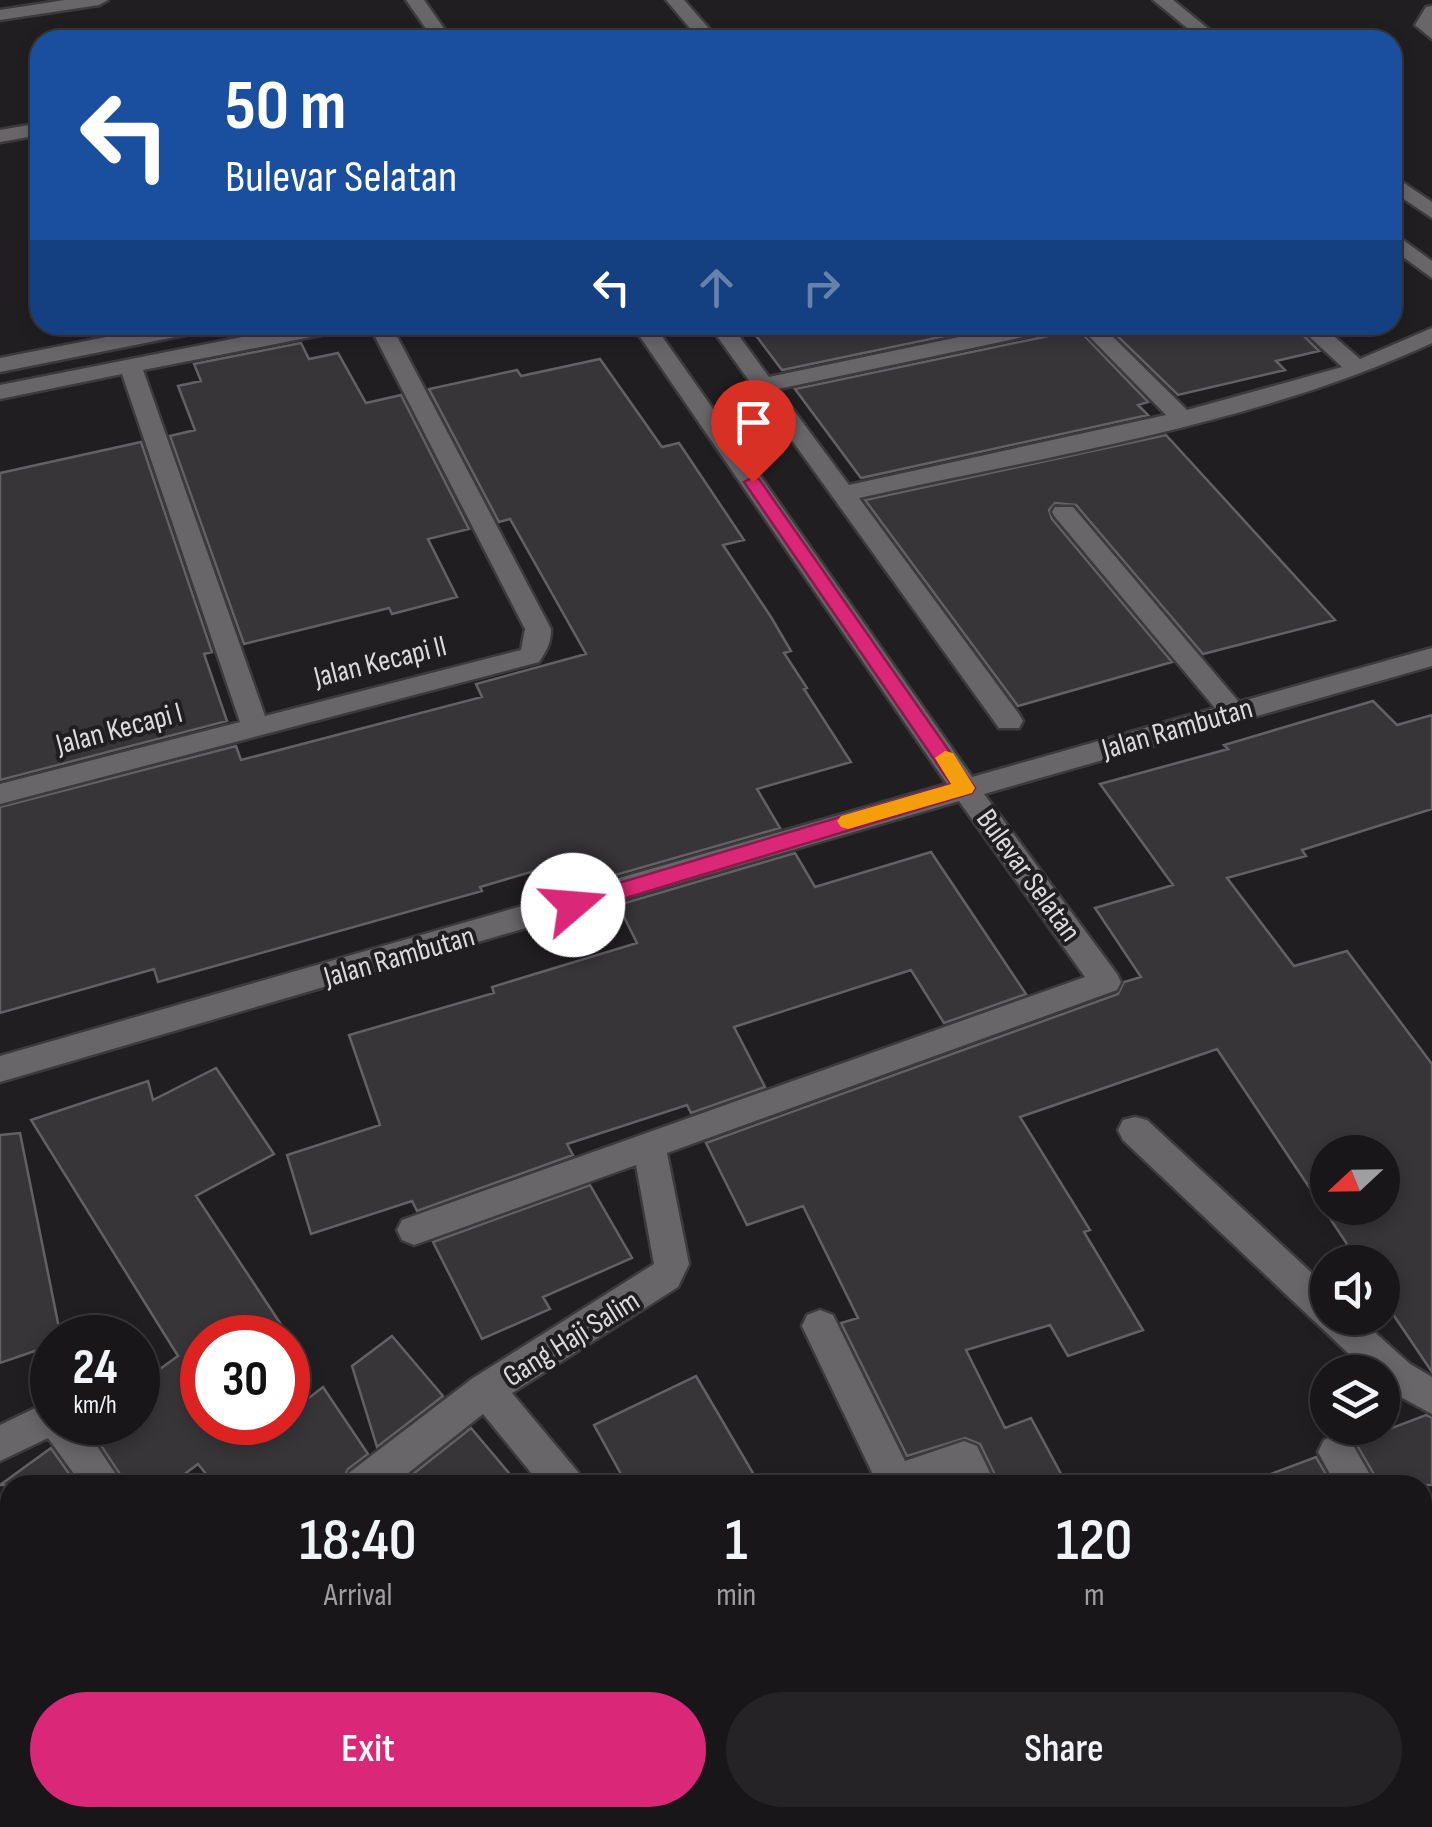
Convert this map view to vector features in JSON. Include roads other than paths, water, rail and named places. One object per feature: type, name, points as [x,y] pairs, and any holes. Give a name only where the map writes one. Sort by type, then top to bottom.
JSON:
[{"type":"street","points":[[0,15],[99,0]]},
{"type":"street","points":[[415,0],[436,30]]},
{"type":"street","points":[[676,0],[702,30]]},
{"type":"street","points":[[1162,0],[1200,30]]},
{"type":"street","points":[[1432,10],[1424,24],[1432,34]]},
{"type":"street","points":[[0,136],[30,131]]},
{"type":"street","points":[[1402,189],[1432,212]]},
{"type":"street","points":[[1402,246],[1432,272]]},
{"type":"street","points":[[843,494],[1182,418],[1358,369],[1432,334]]},
{"type":"street","points":[[0,364],[119,335]]},
{"type":"street","points":[[0,392],[286,335]]},
{"type":"street","name":"Jalan Kecapi II","points":[[255,726],[530,656],[538,644],[538,630],[385,335]]},
{"type":"street","name":"Bulevar Selatan","points":[[650,335],[964,788],[1106,982],[650,1148]]},
{"type":"street","points":[[727,335],[1010,721]]},
{"type":"street","points":[[764,386],[1000,335]]},
{"type":"street","points":[[1099,335],[1182,418]]},
{"type":"street","points":[[1319,335],[1358,369]]},
{"type":"street","points":[[130,366],[255,726]]},
{"type":"street","points":[[1064,512],[1234,712]]},
{"type":"street","name":"Jalan Rambutan","points":[[0,1069],[546,914],[964,788],[1432,657]]},
{"type":"street","name":"Jalan Kecapi I","points":[[0,794],[255,726]]},
{"type":"street","points":[[1135,1130],[1310,1294]]},
{"type":"street","points":[[414,1230],[650,1148]]},
{"type":"street","name":"Gang Haji Salim","points":[[376,1475],[486,1390],[656,1286],[672,1264],[650,1148]]},
{"type":"street","points":[[820,1326],[893,1475]]},
{"type":"street","points":[[1352,1335],[1397,1376],[1432,1398]]},
{"type":"street","points":[[486,1390],[557,1475]]},
{"type":"street","points":[[0,1444],[30,1428]]},
{"type":"street","points":[[76,1445],[97,1475]]},
{"type":"street","points":[[1337,1452],[1351,1475]]},
{"type":"street","points":[[916,1475],[964,1458],[972,1475]]}]
